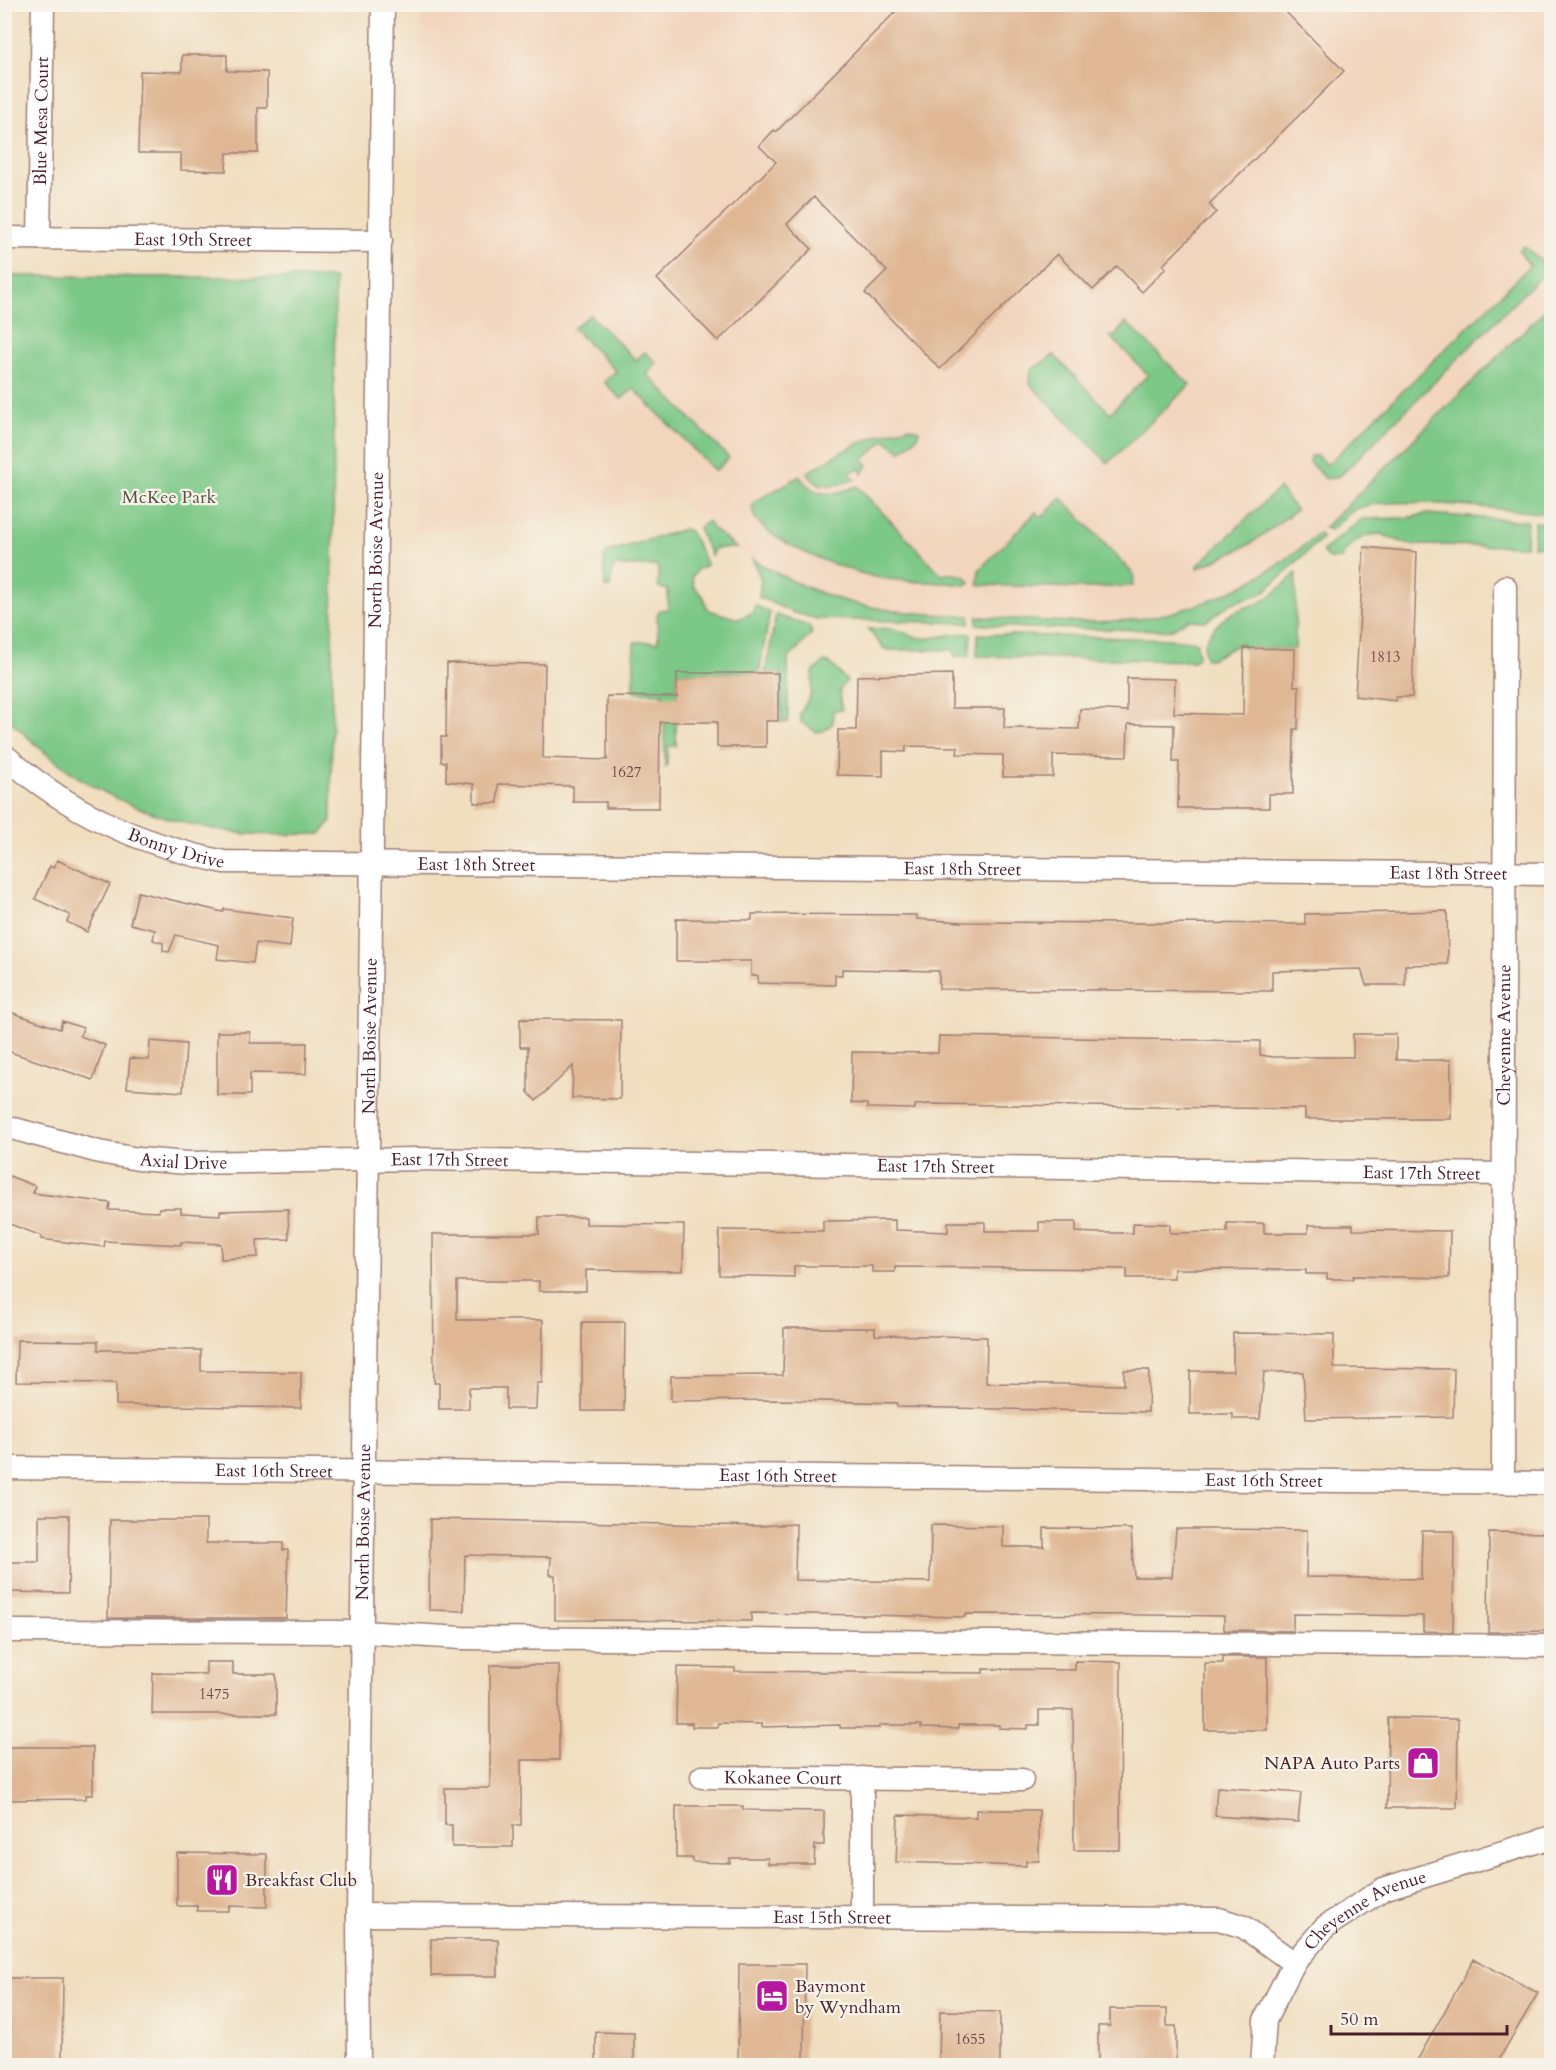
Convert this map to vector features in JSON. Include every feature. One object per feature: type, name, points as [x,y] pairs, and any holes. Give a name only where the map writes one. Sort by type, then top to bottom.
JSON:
[{"type":"street","name":"Blue Mesa Court","points":[[39,238],[43,4]]},
{"type":"street","name":"North Boise Avenue","points":[[359,2066],[358,1915],[383,4]]},
{"type":"street","name":"East 19th Street","points":[[4,238],[381,241]]},
{"type":"street","name":"Cheyenne Avenue","points":[[1503,1482],[1505,587]]},
{"type":"street","name":"Bonny Drive","points":[[4,755],[27,775],[76,807],[123,833],[156,845],[224,862],[373,865]]},
{"type":"street","name":"East 18th Street","points":[[373,865],[1551,874]]},
{"type":"street","name":"Axial Drive","points":[[4,1125],[51,1141],[138,1159],[188,1163],[368,1159]]},
{"type":"street","name":"East 17th Street","points":[[368,1159],[1503,1174]]},
{"type":"street","name":"East 16th Street","points":[[4,1468],[364,1469],[1551,1483]]},
{"type":"street","points":[[4,1631],[362,1632],[462,1638],[1551,1646]]},
{"type":"street","name":"Kokanee Court","points":[[702,1777],[1023,1780]]},
{"type":"street","name":"Kokanee Court","points":[[862,1778],[862,1917]]},
{"type":"street","name":"Cheyenne Avenue","points":[[1262,2066],[1265,2019],[1294,1963],[1325,1927],[1383,1889],[1551,1837]]},
{"type":"street","name":"East 15th Street","points":[[358,1915],[1219,1919],[1244,1927],[1294,1963]]},
{"type":"shaded area","points":[[421,5],[1551,5],[1551,304],[1396,460],[1303,547],[1262,576],[1235,590],[1183,608],[1132,620],[1064,620],[899,613],[840,601],[778,575],[752,559],[724,538],[708,521],[672,497],[658,497],[537,522],[414,533]]},
{"type":"green space","points":[[1524,246],[1544,264],[1543,274],[1340,476],[1326,479],[1309,462],[1310,456],[1317,456],[1327,465],[1530,266],[1519,251]]},
{"type":"green space","name":"McKee Park","points":[[5,276],[335,278],[331,821],[321,834],[269,835],[215,830],[144,810],[79,778],[46,753],[5,716]]},
{"type":"green space","points":[[1551,304],[1551,514],[1450,504],[1372,504],[1356,509],[1331,530],[1324,528]]},
{"type":"green space","points":[[590,315],[636,360],[645,352],[657,363],[647,374],[729,458],[715,471],[634,389],[621,399],[604,382],[616,371],[573,328]]},
{"type":"green space","points":[[1126,322],[1190,385],[1108,463],[1030,384],[1031,370],[1054,355],[1110,413],[1148,375],[1110,336],[1115,336]]},
{"type":"green space","points":[[909,427],[919,430],[917,437],[901,451],[885,440],[863,460],[868,465],[862,474],[860,468],[851,472],[850,475],[855,479],[842,484],[823,485],[817,483],[807,473],[855,445],[894,430]]},
{"type":"green space","points":[[800,476],[806,484],[819,492],[841,492],[857,486],[943,576],[946,573],[965,576],[970,582],[966,585],[875,577],[822,560],[779,539],[763,527],[754,514],[754,502]]},
{"type":"green space","points":[[1279,488],[1296,510],[1250,544],[1198,568],[1198,565]]},
{"type":"green space","points":[[1062,498],[1134,575],[1133,586],[1085,588],[978,585],[979,570],[1036,512],[1042,517]]},
{"type":"green space","points":[[1426,514],[1527,521],[1526,546],[1409,545],[1381,534],[1359,539],[1344,552],[1343,559],[1329,559],[1322,551],[1362,519],[1406,518]]},
{"type":"green space","points":[[708,521],[712,528],[736,548],[715,548],[711,556],[698,528]]},
{"type":"green space","points":[[1535,522],[1551,524],[1551,547],[1533,546]]},
{"type":"green space","points":[[684,529],[690,531],[707,565],[698,569],[692,577],[694,587],[703,596],[708,610],[739,619],[753,612],[755,605],[770,612],[759,673],[677,673],[676,746],[668,746],[665,767],[663,693],[634,692],[634,642],[658,642],[657,615],[660,610],[668,609],[668,590],[658,587],[658,566],[613,566],[610,587],[605,587],[604,559],[608,552]]},
{"type":"green space","points":[[1319,533],[1322,538],[1263,593],[1232,603],[1206,621],[1187,620],[1171,630],[1027,628],[977,624],[977,617],[1072,622],[1110,621],[1155,616],[1181,610],[1206,602],[1254,579],[1299,550]]},
{"type":"green space","points":[[752,559],[807,588],[832,597],[882,609],[970,616],[970,623],[818,619],[794,613],[759,597],[761,579]]},
{"type":"green space","points":[[1296,573],[1295,649],[1244,648],[1241,643],[1211,659],[1206,658],[1205,643],[1220,622],[1234,612],[1258,604]]},
{"type":"green space","points":[[776,615],[809,626],[812,633],[788,659],[788,722],[781,722],[781,673],[765,673]]},
{"type":"green space","points":[[868,629],[892,629],[924,638],[971,634],[969,656],[954,656],[953,650],[889,650],[883,648]]},
{"type":"green space","points":[[978,634],[1172,639],[1197,642],[1198,658],[1193,661],[977,656]]},
{"type":"green space","points":[[824,662],[830,663],[847,681],[840,691],[842,710],[833,710],[833,723],[823,731],[816,732],[801,722],[800,714],[811,694],[813,672]]},
{"type":"building","points":[[903,4],[1278,4],[1344,71],[1209,204],[1216,212],[1163,265],[1166,268],[1142,292],[1117,266],[1093,290],[1057,254],[940,369],[865,293],[887,271],[814,197],[787,224],[812,249],[718,341],[657,279],[776,162],[759,146],[774,130],[776,132]]},
{"type":"building","points":[[182,55],[227,55],[227,71],[267,72],[267,108],[258,108],[258,153],[227,153],[226,171],[181,170],[181,153],[138,153],[140,71],[182,72]]},
{"type":"building","points":[[1364,547],[1417,552],[1412,697],[1396,697],[1396,701],[1355,696]]},
{"type":"building","points":[[1244,648],[1295,649],[1294,686],[1299,686],[1298,729],[1294,729],[1293,794],[1269,794],[1269,808],[1178,808],[1179,762],[1173,762],[1174,725],[1128,724],[1127,756],[1053,755],[1053,777],[1003,777],[1003,755],[957,754],[958,747],[906,746],[906,752],[883,751],[883,776],[837,775],[838,730],[856,730],[857,676],[952,674],[952,708],[1005,708],[1004,728],[1079,729],[1080,709],[1127,711],[1127,678],[1175,679],[1174,713],[1243,715]]},
{"type":"building","points":[[447,663],[545,664],[543,758],[607,760],[607,696],[677,697],[677,673],[778,673],[778,721],[766,721],[766,747],[717,747],[717,722],[660,722],[659,808],[606,808],[606,802],[573,802],[573,786],[498,784],[498,803],[474,803],[474,784],[446,781],[446,762],[441,762],[441,737],[446,737]]},
{"type":"building","points":[[57,860],[110,884],[87,932],[67,922],[70,915],[35,899],[50,866],[53,868]]},
{"type":"building","points":[[138,892],[223,912],[224,909],[293,918],[290,947],[256,943],[253,963],[217,959],[219,945],[176,935],[169,952],[163,951],[163,943],[153,940],[155,930],[130,924]]},
{"type":"building","points":[[1447,911],[1448,964],[1405,965],[1405,985],[1366,985],[1361,969],[1272,971],[1272,991],[939,989],[939,971],[842,969],[842,975],[835,975],[835,985],[758,983],[758,976],[751,976],[751,961],[676,961],[676,919],[752,920],[752,914],[917,915],[917,919],[962,922],[1305,924],[1305,914]]},
{"type":"building","points":[[4,1010],[60,1029],[62,1021],[83,1028],[80,1036],[105,1045],[93,1080],[4,1050]]},
{"type":"building","points":[[520,1019],[621,1020],[620,1099],[572,1098],[573,1066],[536,1101],[528,1092],[528,1047],[520,1047]]},
{"type":"building","points":[[217,1032],[250,1032],[250,1043],[307,1043],[306,1074],[250,1073],[250,1095],[217,1095]]},
{"type":"building","points":[[1353,1034],[1396,1034],[1396,1060],[1451,1060],[1451,1119],[1305,1119],[1305,1109],[930,1104],[915,1105],[915,1109],[867,1108],[867,1104],[851,1103],[852,1052],[938,1053],[939,1036],[1260,1041],[1260,1055],[1353,1057]]},
{"type":"building","points":[[150,1041],[186,1044],[183,1092],[127,1088],[130,1058],[149,1060]]},
{"type":"building","points":[[4,1174],[35,1186],[33,1193],[110,1203],[109,1210],[159,1212],[159,1208],[181,1208],[181,1213],[220,1215],[220,1211],[288,1209],[289,1239],[257,1240],[258,1257],[221,1259],[221,1244],[181,1242],[181,1245],[105,1241],[104,1247],[41,1239],[42,1236],[4,1222]]},
{"type":"building","points":[[539,1217],[586,1217],[586,1224],[684,1225],[683,1271],[586,1270],[586,1291],[539,1291],[539,1281],[457,1281],[457,1320],[543,1320],[542,1383],[537,1383],[536,1409],[506,1409],[506,1388],[469,1388],[469,1409],[439,1409],[439,1383],[434,1383],[433,1234],[539,1234]]},
{"type":"building","points":[[895,1220],[895,1230],[948,1232],[948,1222],[985,1222],[985,1231],[1039,1231],[1039,1222],[1076,1222],[1076,1232],[1096,1233],[1133,1233],[1133,1223],[1170,1224],[1170,1233],[1227,1232],[1227,1223],[1264,1223],[1264,1233],[1308,1233],[1308,1225],[1353,1225],[1353,1230],[1450,1231],[1449,1278],[1353,1276],[1353,1279],[1327,1279],[1327,1274],[1306,1274],[1306,1270],[1174,1269],[1174,1278],[1127,1278],[1127,1269],[895,1267],[895,1272],[872,1272],[872,1266],[794,1266],[794,1277],[719,1275],[719,1230],[823,1231],[823,1221]]},
{"type":"building","points":[[582,1322],[625,1322],[624,1411],[582,1411]]},
{"type":"building","points":[[784,1328],[875,1328],[875,1335],[987,1337],[986,1383],[1124,1385],[1124,1370],[1149,1370],[1148,1412],[897,1407],[897,1403],[783,1400],[671,1401],[671,1376],[783,1375]]},
{"type":"building","points":[[1233,1333],[1334,1334],[1334,1368],[1454,1369],[1453,1417],[1306,1419],[1303,1372],[1264,1372],[1260,1419],[1233,1419],[1233,1414],[1190,1414],[1190,1371],[1233,1371]]},
{"type":"building","points":[[17,1340],[98,1341],[98,1350],[201,1350],[201,1371],[301,1372],[301,1408],[116,1405],[116,1383],[16,1382]]},
{"type":"building","points":[[39,1515],[69,1515],[68,1593],[4,1592],[4,1562],[39,1562]]},
{"type":"building","points":[[430,1519],[760,1526],[796,1524],[795,1580],[930,1582],[931,1525],[1003,1526],[1003,1547],[1044,1547],[1044,1528],[1131,1529],[1134,1577],[1172,1577],[1176,1529],[1212,1529],[1307,1530],[1306,1577],[1421,1579],[1422,1531],[1454,1531],[1453,1632],[1423,1631],[1423,1616],[1293,1614],[1293,1631],[1224,1630],[1224,1616],[965,1614],[965,1617],[751,1613],[751,1621],[555,1620],[555,1575],[550,1575],[551,1557],[465,1555],[464,1611],[429,1610]]},
{"type":"building","points":[[110,1520],[206,1520],[206,1543],[283,1543],[283,1550],[288,1550],[286,1618],[108,1618]]},
{"type":"building","points":[[1489,1532],[1551,1533],[1551,1631],[1488,1632]]},
{"type":"building","points":[[1223,1657],[1267,1657],[1267,1730],[1205,1730],[1205,1663],[1223,1663]]},
{"type":"building","points":[[1075,1661],[1121,1662],[1120,1850],[1074,1850],[1073,1710],[1039,1710],[1039,1725],[1028,1725],[1028,1729],[999,1728],[999,1725],[958,1725],[958,1729],[921,1728],[921,1725],[840,1728],[840,1725],[762,1727],[762,1724],[718,1723],[718,1727],[692,1727],[692,1723],[676,1723],[677,1667],[735,1668],[735,1671],[983,1673],[983,1669],[1075,1670]]},
{"type":"building","points":[[206,1662],[233,1662],[233,1674],[276,1674],[276,1714],[152,1714],[153,1673],[206,1674]]},
{"type":"building","points":[[490,1665],[559,1665],[559,1760],[521,1760],[521,1825],[513,1825],[513,1847],[452,1847],[452,1825],[445,1825],[445,1788],[490,1788]]},
{"type":"building","name":"NAPA Auto Parts","points":[[1388,1718],[1458,1719],[1457,1808],[1387,1808]]},
{"type":"building","points":[[4,1747],[93,1747],[93,1795],[86,1795],[86,1799],[4,1800]]},
{"type":"building","points":[[1217,1787],[1301,1793],[1298,1822],[1215,1816]]},
{"type":"building","points":[[676,1806],[743,1806],[743,1810],[824,1811],[824,1845],[815,1845],[814,1864],[768,1864],[768,1858],[730,1858],[730,1863],[692,1862],[692,1858],[676,1858]]},
{"type":"building","points":[[976,1810],[1039,1810],[1039,1861],[1026,1861],[1026,1866],[896,1862],[898,1815],[976,1817]]},
{"type":"building","name":"Breakfast Club","points":[[177,1853],[267,1854],[267,1907],[229,1906],[229,1911],[197,1911],[197,1906],[177,1906]]},
{"type":"building","points":[[431,1939],[498,1939],[498,1976],[431,1976]]},
{"type":"building","points":[[1474,1959],[1538,1993],[1495,2066],[1414,2066]]},
{"type":"building","name":"Baymont by Wyndham","points":[[739,1964],[805,1964],[804,2066],[738,2066]]},
{"type":"building","points":[[4,1978],[63,1978],[62,2066],[4,2066]]},
{"type":"building","points":[[1110,2009],[1167,2009],[1167,2026],[1176,2026],[1176,2066],[1098,2066],[1098,2026],[1110,2026]]},
{"type":"building","points":[[940,2011],[1000,2012],[1000,2066],[939,2066]]},
{"type":"building","points":[[596,2032],[634,2033],[634,2066],[596,2066]]},
{"type":"place","name":"NAPA Auto Parts","points":[[1423,1763]]},
{"type":"place","name":"Breakfast Club","points":[[222,1880]]},
{"type":"place","name":"Baymont by Wyndham","points":[[772,1996]]}]
